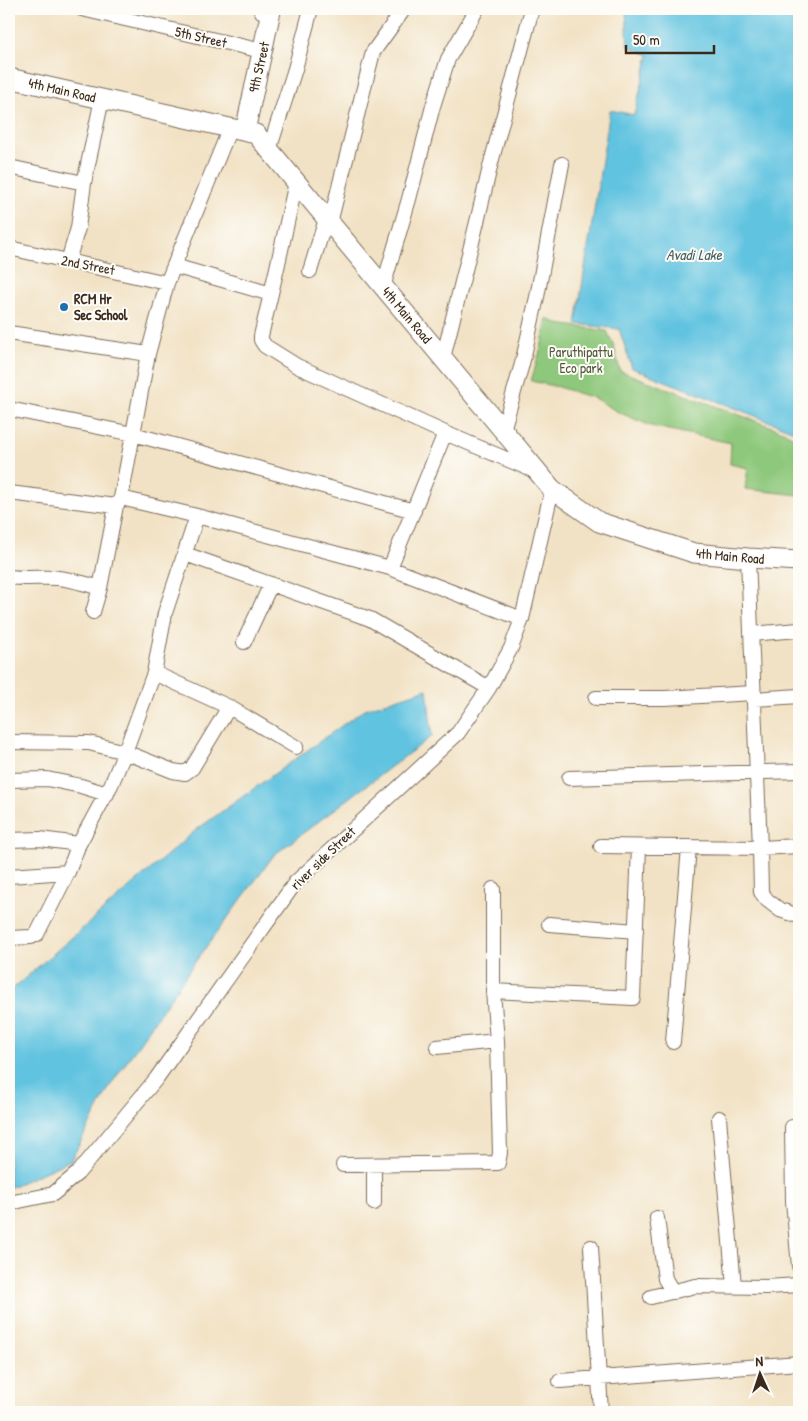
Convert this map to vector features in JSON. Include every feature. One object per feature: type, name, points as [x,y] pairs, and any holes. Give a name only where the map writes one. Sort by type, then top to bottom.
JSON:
[{"type":"main road","name":"9th Street","points":[[237,129],[262,51],[271,11],[263,9]]},
{"type":"main road","name":"4th Main Road","points":[[9,78],[256,134],[552,490],[599,522],[694,553],[799,561]]},
{"type":"street","name":"5th Street","points":[[82,9],[262,51]]},
{"type":"street","points":[[269,150],[295,69],[311,9]]},
{"type":"street","points":[[310,271],[328,221],[373,52],[404,9]]},
{"type":"street","points":[[383,287],[409,199],[433,106],[448,59],[478,9]]},
{"type":"street","points":[[443,358],[491,163],[532,9]]},
{"type":"street","points":[[68,262],[78,228],[84,183],[102,99]]},
{"type":"street","points":[[94,612],[133,434],[148,354],[167,283],[237,129]]},
{"type":"street","points":[[503,430],[522,364],[533,316],[562,164]]},
{"type":"street","points":[[9,167],[84,183]]},
{"type":"street","points":[[296,182],[261,336],[265,346],[297,366],[445,433],[538,472]]},
{"type":"street","name":"2nd Street","points":[[9,248],[167,283]]},
{"type":"street","points":[[174,266],[271,294]]},
{"type":"street","points":[[9,333],[148,354]]},
{"type":"street","points":[[9,409],[133,434],[414,511]]},
{"type":"street","points":[[390,568],[445,433]]},
{"type":"street","name":"river side Street","points":[[9,1204],[53,1194],[78,1173],[156,1079],[295,883],[458,733],[489,688],[512,648],[522,619],[552,490]]},
{"type":"street","points":[[9,493],[118,502],[197,516],[390,568],[522,619]]},
{"type":"street","points":[[9,938],[31,937],[37,934],[68,872],[79,844],[112,785],[154,673],[165,613],[197,516]]},
{"type":"street","points":[[185,554],[370,619],[489,688]]},
{"type":"street","points":[[748,558],[761,892],[767,900],[780,910],[799,916]]},
{"type":"street","points":[[9,577],[25,579],[57,578],[100,588]]},
{"type":"street","points":[[244,642],[271,584]]},
{"type":"street","points":[[751,634],[799,630]]},
{"type":"street","points":[[154,673],[229,707],[296,746]]},
{"type":"street","points":[[596,698],[799,696]]},
{"type":"street","points":[[9,742],[89,743],[125,752],[173,771],[185,773],[192,768],[229,707]]},
{"type":"street","points":[[569,778],[799,772]]},
{"type":"street","points":[[9,780],[47,779],[107,794]]},
{"type":"street","points":[[9,840],[40,839],[79,844]]},
{"type":"street","points":[[602,846],[760,848],[799,846]]},
{"type":"street","points":[[493,990],[634,998],[639,847]]},
{"type":"street","points":[[673,1042],[689,847]]},
{"type":"street","points":[[9,876],[68,872]]},
{"type":"street","points":[[343,1165],[498,1163],[500,1154],[497,1040],[493,990],[493,889]]},
{"type":"street","points":[[549,924],[636,931]]},
{"type":"street","points":[[437,1047],[497,1040]]},
{"type":"street","points":[[719,1118],[734,1286]]},
{"type":"street","points":[[792,1127],[793,1202],[799,1266]]},
{"type":"street","points":[[374,1165],[374,1203]]},
{"type":"street","points":[[658,1218],[665,1279],[673,1292]]},
{"type":"street","points":[[591,1247],[601,1412]]},
{"type":"street","points":[[651,1297],[695,1286],[766,1287],[799,1285]]},
{"type":"street","points":[[560,1381],[799,1363]]},
{"type":"green space","name":"Paruthipattu Eco park","points":[[547,318],[558,324],[607,331],[614,346],[620,371],[783,431],[799,440],[799,495],[745,489],[748,468],[730,464],[731,443],[651,426],[618,412],[594,398],[531,381],[541,348]]},
{"type":"water","name":"Avadi Lake","points":[[626,9],[799,9],[799,433],[632,368],[619,329],[576,324],[610,110],[634,115],[649,55],[628,46]]},
{"type":"water","points":[[427,689],[432,736],[274,855],[195,962],[110,1086],[71,1160],[9,1188],[9,992],[196,830],[365,709]]},
{"type":"place","name":"RCM Hr Sec School","points":[[64,307]]}]
